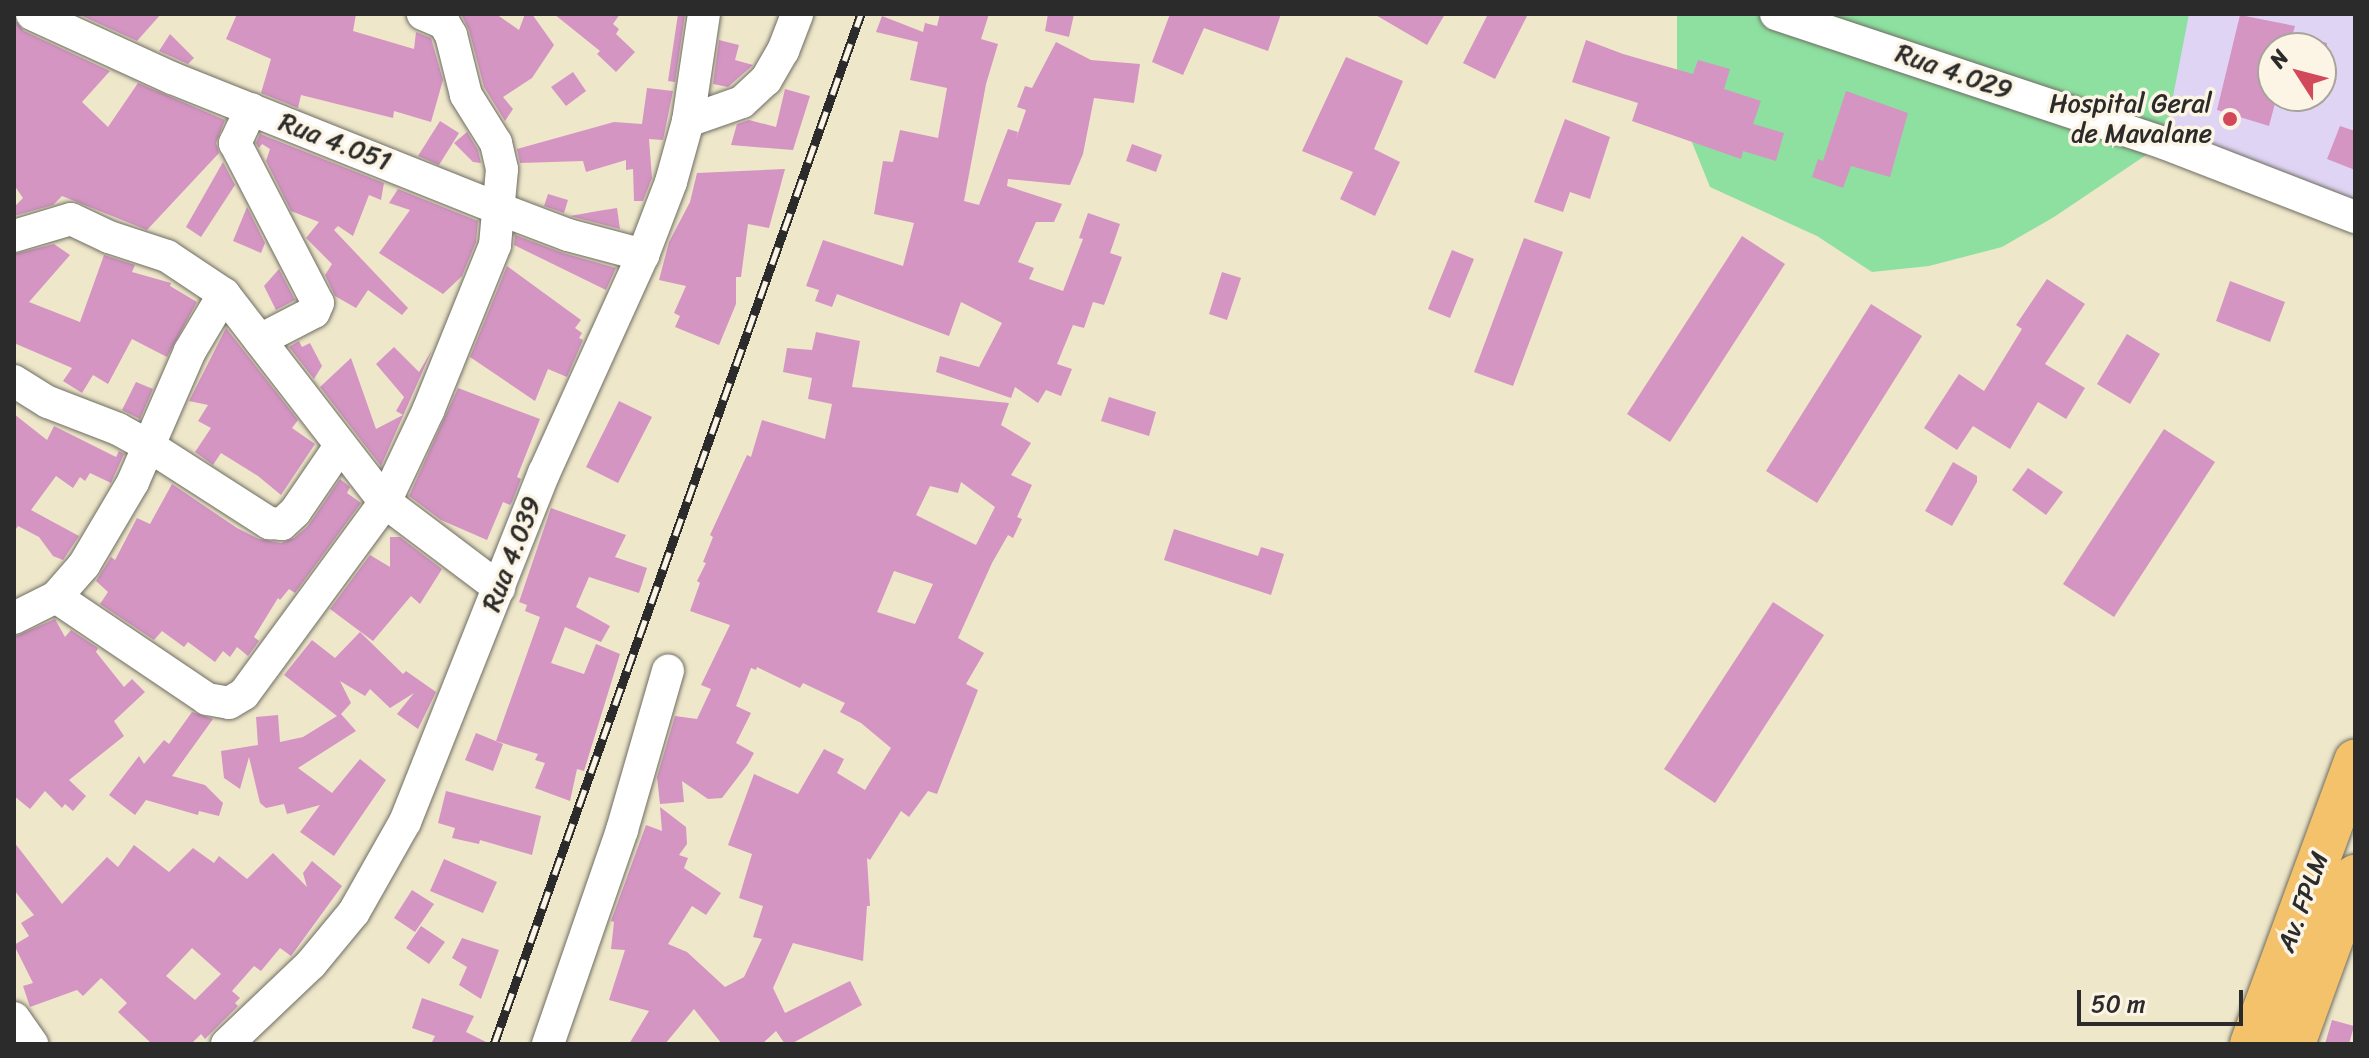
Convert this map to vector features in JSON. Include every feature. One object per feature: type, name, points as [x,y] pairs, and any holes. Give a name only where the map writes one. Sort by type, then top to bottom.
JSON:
[{"type":"main road","name":"Av. FPLM","points":[[2251,1044],[2355,761]]},
{"type":"main road","points":[[2294,1044],[2355,876]]},
{"type":"street","name":"Rua 4.051","points":[[32,14],[172,78],[497,208],[568,235],[643,255]]},
{"type":"street","points":[[56,597],[207,699],[229,703],[244,694],[385,502],[428,411],[495,245],[502,169],[496,143],[466,95],[451,35],[444,23],[423,14]]},
{"type":"street","name":"Rua 4.039","points":[[227,1044],[311,964],[354,912],[405,822],[544,473],[643,255],[671,182],[688,121],[704,14]]},
{"type":"street","points":[[688,121],[742,102],[766,80],[783,51],[797,14]]},
{"type":"street","name":"Rua 4.029","points":[[1776,14],[2164,143],[2355,217]]},
{"type":"street","points":[[251,109],[235,143],[318,303],[314,312],[260,340]]},
{"type":"street","points":[[14,236],[71,219],[109,237],[167,256],[224,294],[385,502],[499,588]]},
{"type":"street","points":[[14,618],[56,597],[84,565],[133,482],[190,351],[224,294]]},
{"type":"street","points":[[14,381],[48,402],[118,429],[149,446],[269,523],[282,524],[295,512],[340,446]]},
{"type":"street","points":[[548,1044],[622,830],[668,671]]},
{"type":"street","points":[[14,1018],[32,1044]]},
{"type":"shaded area","name":"Hospital Geral de Mavalane","points":[[1833,14],[2355,14],[2355,217]]},
{"type":"green space","points":[[1677,14],[2189,14],[2164,143],[2054,217],[2002,247],[1929,266],[1872,272],[1817,236],[1710,187],[1677,105]]},
{"type":"building","points":[[78,14],[161,14],[137,41]]},
{"type":"building","points":[[237,14],[356,14],[353,31],[414,49],[416,32],[431,38],[443,80],[431,122],[394,111],[393,118],[301,95],[298,108],[261,93],[271,59],[226,39]]},
{"type":"building","points":[[461,14],[496,14],[519,30],[525,14],[532,14],[554,45],[532,78],[503,97],[513,109],[505,121],[484,87],[469,30]]},
{"type":"building","points":[[554,14],[620,14],[613,24],[619,29],[616,34],[635,52],[616,72],[597,54],[600,51]]},
{"type":"building","points":[[678,14],[685,14],[675,82],[668,81]]},
{"type":"building","points":[[940,14],[989,14],[981,39],[998,44],[986,84],[964,201],[979,205],[1008,129],[1018,132],[1016,139],[1026,110],[1017,107],[1025,86],[1032,88],[1056,42],[1091,60],[1140,64],[1134,103],[1094,98],[1083,154],[1070,185],[1008,179],[1007,186],[1062,204],[1054,222],[1036,222],[1018,262],[1034,268],[1029,279],[1063,291],[1083,239],[1079,238],[1088,213],[1120,224],[1110,253],[1122,257],[1104,305],[1093,302],[1084,328],[1073,325],[1057,364],[1072,369],[1061,396],[1046,390],[1038,403],[1015,387],[1011,398],[936,372],[940,356],[979,367],[1002,323],[961,302],[949,336],[837,294],[832,307],[815,301],[819,290],[806,286],[823,240],[903,266],[914,223],[874,214],[883,161],[893,162],[900,130],[938,138],[947,88],[910,80],[918,42],[876,32],[882,16],[923,32],[925,23],[937,26]]},
{"type":"building","points":[[1048,14],[1074,14],[1069,37],[1045,31]]},
{"type":"building","points":[[1170,14],[1281,14],[1268,51],[1204,28],[1183,75],[1152,62]]},
{"type":"building","points":[[1374,14],[1445,14],[1427,45]]},
{"type":"building","points":[[1488,14],[1528,14],[1495,79],[1463,63]]},
{"type":"building","points":[[2240,15],[2295,26],[2293,32],[2257,32],[2257,112],[2273,112],[2269,126],[2217,110]]},
{"type":"building","points":[[14,19],[24,31],[110,71],[82,102],[108,127],[138,83],[225,120],[216,143],[219,153],[147,230],[62,196],[53,205],[14,216],[14,207],[23,198],[14,185]]},
{"type":"building","points":[[170,34],[194,58],[188,64],[159,51]]},
{"type":"building","points":[[719,40],[739,45],[735,60],[753,65],[728,87],[713,84]]},
{"type":"building","points":[[1586,40],[1693,74],[1698,60],[1730,69],[1724,89],[1761,101],[1753,124],[1784,133],[1776,161],[1743,151],[1741,159],[1632,121],[1638,103],[1572,82]]},
{"type":"building","points":[[1346,57],[1403,81],[1374,149],[1400,162],[1375,216],[1340,199],[1353,172],[1302,151]]},
{"type":"building","points":[[573,72],[586,91],[566,106],[551,87]]},
{"type":"building","points":[[647,88],[673,91],[663,140],[649,139],[652,178],[643,201],[634,201],[633,169],[626,170],[626,160],[586,172],[583,161],[520,163],[517,149],[614,122],[642,124]]},
{"type":"building","points":[[785,89],[810,96],[793,150],[731,145],[737,124],[749,120],[776,127]]},
{"type":"building","points":[[1846,91],[1908,113],[1890,177],[1851,166],[1843,188],[1812,177],[1818,159],[1823,161]]},
{"type":"building","points":[[1565,119],[1610,137],[1590,199],[1570,192],[1563,212],[1534,202]]},
{"type":"building","points":[[440,121],[459,133],[439,165],[418,156]]},
{"type":"building","points":[[2340,126],[2355,131],[2355,170],[2327,159]]},
{"type":"building","points":[[467,132],[478,150],[481,163],[473,162],[454,143]]},
{"type":"building","points":[[260,134],[384,183],[381,200],[369,195],[353,236],[338,226],[334,230],[408,308],[402,315],[368,290],[356,308],[335,296],[325,275],[332,264],[306,238],[319,222],[291,211],[266,161],[270,149],[262,144],[259,148],[256,143]]},
{"type":"building","points":[[1132,144],[1162,155],[1156,172],[1126,161]]},
{"type":"building","points":[[223,162],[235,185],[201,237],[186,227]]},
{"type":"building","points":[[785,169],[769,228],[748,224],[741,277],[736,277],[736,304],[719,345],[675,327],[680,316],[674,313],[686,286],[659,280],[669,242],[690,202],[697,173]]},
{"type":"building","points":[[398,189],[478,221],[476,242],[462,276],[443,294],[379,253],[410,210],[389,203]]},
{"type":"building","points":[[548,194],[568,200],[564,213],[544,206]]},
{"type":"building","points":[[247,207],[265,243],[261,253],[233,241]]},
{"type":"building","points":[[617,208],[620,229],[570,216],[598,211]]},
{"type":"building","points":[[515,235],[616,268],[606,290],[514,245]]},
{"type":"building","points":[[1742,236],[1785,264],[1670,442],[1627,414]]},
{"type":"building","points":[[1524,238],[1563,252],[1513,386],[1474,372]]},
{"type":"building","points":[[54,244],[70,255],[29,302],[80,322],[104,255],[135,265],[132,272],[171,283],[170,286],[197,302],[167,357],[132,339],[108,384],[93,375],[82,393],[63,381],[72,368],[14,343],[14,254]]},
{"type":"building","points":[[1452,250],[1474,259],[1450,318],[1428,309]]},
{"type":"building","points":[[507,266],[581,320],[575,328],[582,333],[579,338],[583,340],[567,377],[548,369],[535,401],[470,357]]},
{"type":"building","points":[[279,269],[295,300],[276,310],[264,286]]},
{"type":"building","points":[[1222,272],[1241,278],[1227,320],[1209,314]]},
{"type":"building","points":[[2047,279],[2085,304],[2045,364],[2085,388],[2066,419],[2038,402],[2010,449],[1973,426],[1957,450],[1924,428],[1959,374],[1984,391],[2022,329],[2016,325]]},
{"type":"building","points":[[2230,281],[2285,302],[2270,342],[2216,321]]},
{"type":"building","points":[[1871,304],[1922,336],[1817,503],[1766,471]]},
{"type":"building","points":[[226,328],[298,420],[292,428],[315,444],[281,495],[221,453],[213,465],[195,452],[211,428],[198,421],[208,405],[189,401]]},
{"type":"building","points":[[816,332],[860,341],[852,387],[1009,403],[1001,425],[1031,443],[1011,475],[1032,485],[1017,517],[1022,519],[1013,538],[1008,535],[992,563],[958,638],[984,653],[966,684],[978,690],[937,794],[928,791],[909,817],[901,811],[870,860],[867,858],[870,906],[867,906],[863,961],[793,943],[773,988],[785,1013],[850,981],[862,1005],[791,1044],[785,1044],[776,1031],[762,1044],[722,1044],[694,1009],[665,1044],[629,1044],[649,1011],[609,1000],[625,950],[611,949],[614,922],[611,921],[646,825],[662,831],[660,807],[686,827],[687,844],[679,855],[688,858],[684,868],[721,893],[706,915],[692,906],[668,944],[687,952],[725,987],[744,977],[762,939],[753,937],[763,906],[739,898],[752,854],[728,845],[754,774],[798,794],[824,749],[844,759],[837,773],[865,790],[891,748],[861,723],[840,712],[845,703],[803,683],[800,688],[757,667],[756,670],[751,668],[736,706],[751,713],[736,743],[754,753],[748,764],[722,798],[708,799],[682,781],[684,802],[660,804],[657,777],[675,716],[697,719],[711,689],[701,685],[730,625],[690,611],[713,537],[710,535],[747,455],[751,457],[762,420],[825,439],[832,404],[808,399],[812,378],[783,372],[787,348],[812,350]],"holes":[[[961,482],[995,507],[976,545],[916,515],[930,486],[958,493]],[[894,571],[933,584],[915,624],[877,612]]]},
{"type":"building","points":[[2127,334],[2160,354],[2130,404],[2097,384]]},
{"type":"building","points":[[299,341],[302,347],[310,343],[322,366],[314,379],[289,347]]},
{"type":"building","points":[[394,347],[419,372],[432,350],[381,466],[320,387],[351,358],[376,429],[403,415],[396,411],[404,397],[376,364]]},
{"type":"building","points":[[136,382],[153,389],[140,419],[122,410]]},
{"type":"building","points":[[458,388],[540,419],[517,477],[521,479],[512,502],[510,505],[503,502],[487,540],[441,520],[409,496]]},
{"type":"building","points":[[1109,397],[1156,412],[1149,436],[1101,421]]},
{"type":"building","points":[[619,401],[652,417],[618,483],[586,467]]},
{"type":"building","points":[[14,414],[47,440],[54,426],[116,457],[119,451],[124,454],[111,483],[90,473],[85,481],[80,477],[73,488],[56,476],[31,510],[79,536],[63,560],[53,556],[39,537],[18,526],[14,532]]},
{"type":"building","points":[[2164,429],[2215,462],[2114,617],[2063,584]]},
{"type":"building","points":[[1953,462],[1977,476],[1977,482],[1952,526],[1925,511]]},
{"type":"building","points":[[2028,468],[2063,492],[2046,515],[2012,490]]},
{"type":"building","points":[[340,479],[350,487],[347,493],[361,503],[295,593],[289,589],[280,600],[278,598],[254,637],[259,641],[248,656],[237,647],[230,657],[223,651],[215,662],[188,642],[184,647],[162,631],[154,640],[100,604],[108,592],[96,581],[111,557],[115,560],[137,518],[150,524],[172,484],[237,528],[259,539],[281,543],[294,538],[308,526]]},
{"type":"building","points":[[551,508],[626,535],[615,557],[647,568],[639,593],[589,577],[576,607],[610,626],[601,642],[565,627],[551,663],[584,674],[596,644],[620,654],[584,771],[577,769],[570,801],[535,788],[545,763],[535,760],[538,754],[496,741],[540,617],[525,611],[527,605],[519,602]]},
{"type":"building","points":[[1174,529],[1258,556],[1261,547],[1284,554],[1271,595],[1164,560]]},
{"type":"building","points":[[390,537],[400,537],[442,569],[420,604],[411,596],[373,641],[330,609],[370,555],[390,567]]},
{"type":"building","points":[[1773,602],[1824,635],[1715,803],[1664,769]]},
{"type":"building","points":[[55,619],[65,637],[71,630],[98,648],[96,652],[124,687],[132,679],[145,692],[114,721],[124,736],[69,780],[86,796],[73,811],[65,804],[62,808],[45,791],[30,809],[14,796],[14,637]]},
{"type":"building","points":[[360,632],[403,674],[406,671],[436,692],[418,729],[397,714],[414,693],[390,708],[370,689],[365,696],[340,681],[351,703],[341,714],[356,731],[298,768],[332,793],[360,759],[386,780],[334,856],[300,832],[320,805],[287,814],[284,804],[266,808],[260,803],[249,757],[240,789],[224,778],[221,751],[258,745],[256,717],[278,715],[280,742],[303,737],[337,716],[284,675],[312,640],[335,658]]},
{"type":"building","points":[[192,712],[213,719],[172,776],[205,785],[223,803],[219,816],[199,811],[198,815],[146,800],[135,815],[109,795],[139,756],[144,764],[164,740],[169,744]]},
{"type":"building","points":[[476,733],[503,744],[493,771],[465,760]]},
{"type":"building","points":[[446,791],[541,816],[532,855],[480,840],[479,844],[452,838],[455,828],[438,823]]},
{"type":"building","points":[[14,842],[62,904],[107,857],[118,867],[134,845],[169,872],[193,848],[214,863],[219,856],[247,879],[273,853],[307,887],[303,873],[312,861],[342,886],[291,956],[280,948],[261,971],[254,966],[232,991],[240,998],[235,1003],[238,1006],[205,1039],[201,1034],[191,1044],[152,1044],[118,1012],[127,1003],[101,978],[83,996],[77,990],[30,1007],[23,986],[33,983],[14,945],[29,936],[21,923],[34,915],[14,890]],"holes":[[[192,948],[221,974],[195,1000],[166,976]]]},
{"type":"building","points":[[444,859],[497,882],[483,913],[430,891]]},
{"type":"building","points":[[412,890],[434,904],[415,932],[394,918]]},
{"type":"building","points":[[421,926],[445,942],[429,964],[406,948]]},
{"type":"building","points":[[462,938],[499,950],[481,999],[459,985],[467,967],[452,958]]},
{"type":"building","points":[[422,998],[474,1016],[466,1032],[490,1044],[431,1044],[435,1036],[412,1028]]},
{"type":"building","points":[[2332,1020],[2354,1026],[2349,1044],[2325,1044]]},
{"type":"railway","points":[[494,1044],[861,14]]},
{"type":"place","name":"Hospital Geral de Mavalane","points":[[2230,119]]}]
